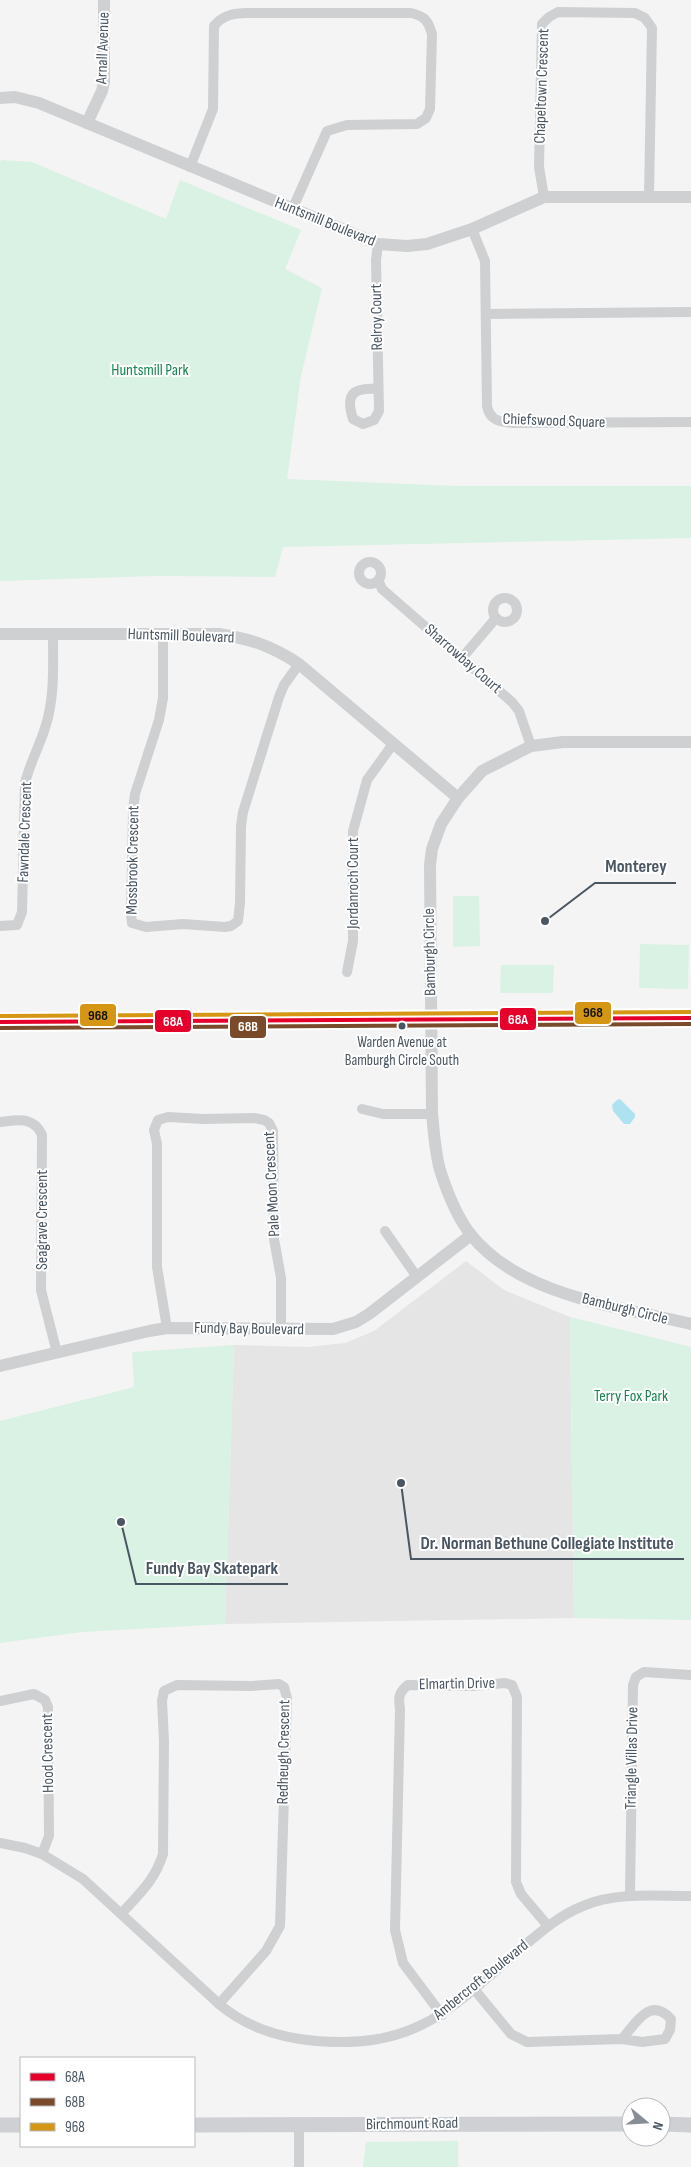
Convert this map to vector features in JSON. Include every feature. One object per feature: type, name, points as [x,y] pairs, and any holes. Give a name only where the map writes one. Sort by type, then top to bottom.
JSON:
[{"type":"main road","points":[[0,1022],[691,1018]]},
{"type":"main road","name":"Birchmount Road","points":[[195,2125],[621,2124]]},
{"type":"main road","points":[[671,2124],[691,2125]]},
{"type":"main road","points":[[0,2125],[20,2125]]},
{"type":"street","name":"Arnall Avenue","points":[[87,123],[104,82],[104,0]]},
{"type":"street","name":"Chapeltown Crescent","points":[[544,197],[539,167],[542,24],[548,17],[565,12],[641,14],[652,28],[649,197]]},
{"type":"street","points":[[190,167],[213,109],[214,26],[222,18],[247,13],[411,13],[423,16],[429,23],[432,34],[430,109],[426,118],[418,124],[347,125],[327,131],[292,210]]},
{"type":"street","name":"Huntsmill Boulevard","points":[[0,98],[15,97],[39,103],[292,210],[378,244],[407,246],[428,244],[472,229],[544,197],[691,197]]},
{"type":"street","name":"Chiefswood Square","points":[[472,229],[484,261],[488,406],[493,418],[501,422],[514,423],[691,422]]},
{"type":"street","name":"Relroy Court","points":[[378,244],[376,260],[378,389]]},
{"type":"street","points":[[486,314],[691,312]]},
{"type":"street","name":"Sharrowbay Court","points":[[379,582],[382,588],[515,706],[531,746]]},
{"type":"street","points":[[462,658],[496,618]]},
{"type":"street","name":"Huntsmill Boulevard","points":[[0,634],[219,634],[250,639],[281,652],[299,664],[458,798]]},
{"type":"street","name":"Mossbrook Crescent","points":[[163,634],[163,698],[159,720],[135,794],[133,812],[131,916],[132,923],[146,927],[183,924],[226,928],[238,921],[243,812],[279,696],[284,685],[299,664]]},
{"type":"street","name":"Fawndale Crescent","points":[[0,926],[17,925],[22,912],[25,782],[28,768],[45,729],[52,702],[53,635]]},
{"type":"street","name":"Bamburgh Circle","points":[[691,742],[562,742],[531,746],[482,771],[458,798],[441,824],[432,849],[430,864],[432,1114],[439,1168],[450,1199],[471,1235],[498,1260],[536,1284],[561,1293],[691,1324]]},
{"type":"street","name":"Jordanroch Court","points":[[347,972],[353,941],[353,831],[368,780],[393,744]]},
{"type":"street","points":[[362,1109],[383,1114],[432,1114]]},
{"type":"street","name":"Pale Moon Crescent","points":[[168,1328],[157,1267],[157,1144],[154,1130],[158,1120],[168,1117],[203,1119],[254,1118],[269,1123],[273,1131],[274,1239],[281,1278],[281,1329]]},
{"type":"street","name":"Seagrave Crescent","points":[[0,1122],[31,1121],[38,1126],[42,1135],[42,1290],[57,1353]]},
{"type":"street","points":[[385,1231],[417,1277]]},
{"type":"street","name":"Fundy Bay Boulevard","points":[[0,1366],[168,1328],[328,1329],[356,1322],[471,1235]]},
{"type":"street","name":"Triangle Villas Drive","points":[[630,1896],[633,1685],[636,1677],[644,1672],[691,1676]]},
{"type":"street","name":"Elmartin Drive","points":[[442,2015],[403,1963],[395,1930],[400,1709],[398,1699],[400,1691],[408,1685],[473,1686],[505,1683],[512,1685],[515,1690],[517,1697],[516,1882],[521,1894],[548,1926]]},
{"type":"street","name":"Redheugh Crescent","points":[[122,1913],[148,1886],[158,1869],[163,1854],[164,1741],[162,1701],[164,1691],[177,1685],[252,1686],[279,1684],[284,1688],[287,1698],[280,1926],[266,1951],[219,2004]]},
{"type":"street","name":"Hood Crescent","points":[[0,1701],[34,1694],[45,1700],[48,1707],[49,1836],[42,1854]]},
{"type":"street","name":"Ambercroft Boulevard","points":[[0,1843],[42,1854],[76,1874],[122,1913],[219,2004],[238,2018],[268,2032],[287,2038],[324,2042],[392,2037],[416,2029],[442,2015],[548,1926],[583,1906],[608,1899],[630,1896],[691,1896]]},
{"type":"street","points":[[474,1990],[511,2034],[527,2042],[622,2039],[642,2042],[665,2039],[670,2030],[671,2018],[665,2012],[656,2009],[645,2012],[622,2039]]},
{"type":"street","points":[[299,2125],[299,2167]]},
{"type":"shaded area","points":[[466,1261],[504,1290],[570,1317],[574,1618],[225,1624],[234,1345],[308,1347],[345,1343],[374,1331]]},
{"type":"green space","name":"Huntsmill Park","points":[[0,161],[32,162],[166,219],[180,180],[301,230],[285,269],[322,288],[301,376],[287,479],[456,486],[691,486],[691,538],[283,547],[275,577],[156,576],[0,581]]},
{"type":"green space","points":[[453,896],[479,896],[480,946],[453,947]]},
{"type":"green space","points":[[640,944],[689,945],[688,989],[639,988]]},
{"type":"green space","points":[[501,965],[554,965],[553,993],[500,993]]},
{"type":"green space","name":"Terry Fox Park","points":[[570,1317],[691,1347],[691,1620],[574,1618]]},
{"type":"green space","points":[[234,1345],[225,1624],[82,1632],[0,1643],[0,1421],[134,1387],[132,1352]]},
{"type":"green space","points":[[458,2141],[458,2167],[363,2167],[366,2142]]},
{"type":"water","points":[[620,1099],[635,1114],[630,1124],[624,1124],[613,1111],[612,1105]]},
{"type":"transit line","name":"968","points":[[0,1016],[691,1012]]},
{"type":"transit line","name":"68A","points":[[0,1022],[691,1018]]},
{"type":"transit line","name":"68B","points":[[0,1028],[691,1024]]},
{"type":"place","name":"Monterey","points":[[545,921]]},
{"type":"place","name":"Warden Avenue at Bamburgh Circle South","points":[[402,1026]]},
{"type":"place","name":"Dr. Norman Bethune Collegiate Institute","points":[[401,1483]]},
{"type":"place","name":"Fundy Bay Skatepark","points":[[121,1522]]}]
